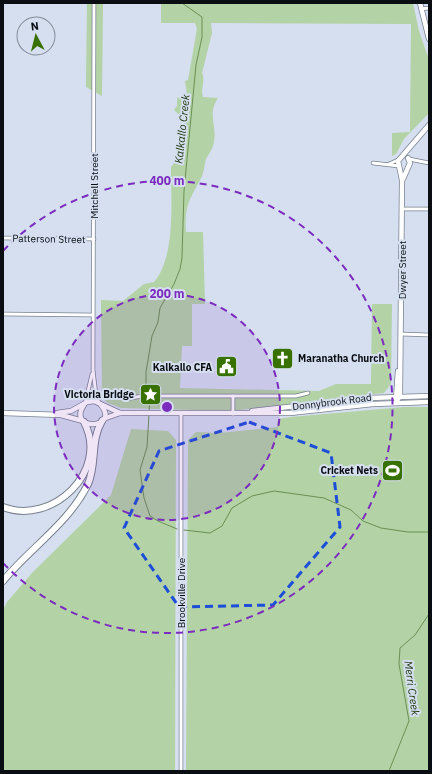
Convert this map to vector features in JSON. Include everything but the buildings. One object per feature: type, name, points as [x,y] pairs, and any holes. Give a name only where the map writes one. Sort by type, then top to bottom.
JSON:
[{"type":"highway","points":[[3,581],[80,499],[91,475],[98,427],[102,420]]},
{"type":"highway","points":[[3,507],[18,511],[38,510],[59,502],[73,491],[85,472],[89,458],[90,437],[84,421]]},
{"type":"main road","points":[[420,3],[429,39]]},
{"type":"main road","points":[[398,160],[407,158],[412,144],[429,125]]},
{"type":"main road","name":"Dwyer Street","points":[[402,180],[407,167],[407,158]]},
{"type":"main road","name":"Dwyer Street","points":[[396,402],[398,396],[401,334],[402,180],[398,160]]},
{"type":"main road","points":[[399,167],[407,167]]},
{"type":"main road","name":"Donnybrook Road","points":[[234,414],[369,398],[429,396]]},
{"type":"main road","points":[[3,413],[61,415],[84,421],[91,425],[102,420],[105,411],[100,404],[94,401],[68,412],[46,414]]},
{"type":"main road","name":"Donnybrook Road","points":[[100,404],[120,413],[234,414],[290,413],[396,402],[429,402]]},
{"type":"main road","points":[[84,404],[80,411],[84,421]]},
{"type":"main road","name":"Donnybrook Road","points":[[102,420],[120,413]]},
{"type":"street","name":"Mitchell Street","points":[[94,3],[93,370],[96,396],[100,404]]},
{"type":"street","points":[[421,9],[429,8]]},
{"type":"street","points":[[407,158],[429,163]]},
{"type":"street","points":[[389,164],[398,160]]},
{"type":"street","points":[[407,167],[420,162]]},
{"type":"street","points":[[373,163],[389,164],[399,167]]},
{"type":"street","points":[[402,208],[429,209]]},
{"type":"street","name":"Patterson Street","points":[[3,238],[94,239]]},
{"type":"street","points":[[3,314],[93,315]]},
{"type":"street","points":[[401,334],[429,335]]},
{"type":"street","name":"Mitchell Street","points":[[84,404],[93,370]]},
{"type":"street","name":"Donnybrook Road","points":[[126,399],[145,396],[296,396],[308,394]]},
{"type":"street","points":[[233,396],[234,414]]},
{"type":"street","name":"Brookville Drive","points":[[180,414],[181,771]]},
{"type":"highlighted area","points":[[249,422],[331,453],[340,527],[273,605],[179,607],[124,528],[159,451]]},
{"type":"green space","points":[[87,3],[103,3],[102,96],[86,87]]},
{"type":"green space","points":[[161,3],[413,3],[419,31],[429,60],[429,113],[404,139],[396,154],[392,156],[392,133],[410,132],[411,24],[211,23],[212,33],[202,73],[202,91],[203,97],[218,98],[213,109],[215,136],[212,149],[206,159],[203,173],[188,204],[186,217],[186,232],[203,232],[205,304],[192,304],[192,346],[182,346],[180,388],[319,391],[336,384],[371,384],[372,304],[392,304],[391,384],[384,393],[231,411],[121,408],[108,403],[102,398],[101,300],[123,301],[144,284],[154,282],[161,271],[166,258],[169,243],[171,227],[171,167],[180,154],[183,139],[180,129],[181,118],[174,110],[177,106],[177,98],[187,95],[185,81],[188,80],[197,29],[195,23],[161,23]]},
{"type":"green space","points":[[404,407],[429,407],[429,771],[186,771],[188,440],[196,432],[219,433],[277,427],[278,419],[291,417]]},
{"type":"green space","points":[[131,429],[168,431],[176,440],[175,771],[3,771],[3,610],[7,602],[32,573],[111,495]]},
{"type":"waterway","name":"Kalkallo Creek","points":[[150,394],[146,385],[146,372],[152,336],[158,322],[160,308],[174,284],[180,269],[182,258],[184,191],[196,65],[202,37],[202,17],[182,3]]},
{"type":"waterway","name":"Kalkallo Creek","points":[[149,412],[150,397]]},
{"type":"waterway","name":"Kalkallo Creek","points":[[149,415],[147,447],[140,470],[144,498],[150,516],[177,529]]},
{"type":"waterway","name":"Kalkallo Creek","points":[[184,530],[210,533],[222,526],[232,508],[252,496],[274,491],[324,498],[351,510],[363,521],[381,528],[408,532],[429,532]]},
{"type":"waterway","name":"Merri Creek","points":[[389,771],[409,721],[399,664],[400,648],[415,635],[429,614]]},
{"type":"place","name":"Maranatha Church","points":[[282,358]]},
{"type":"place","name":"Kalkallo CFA","points":[[227,367]]},
{"type":"place","name":"Victoria Bridge","points":[[150,394]]},
{"type":"place","name":"Cricket Nets","points":[[393,470]]}]
